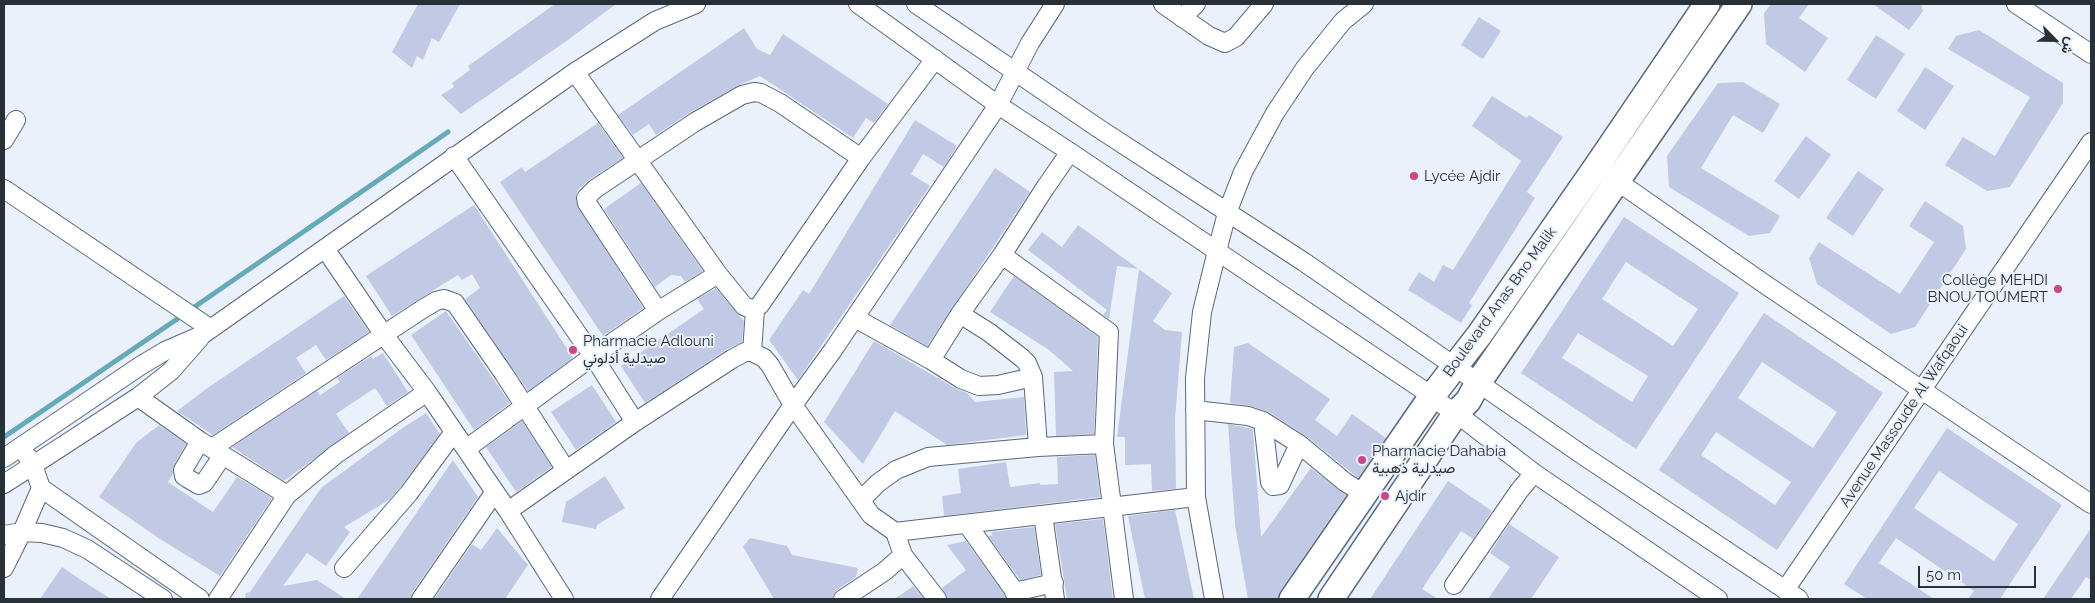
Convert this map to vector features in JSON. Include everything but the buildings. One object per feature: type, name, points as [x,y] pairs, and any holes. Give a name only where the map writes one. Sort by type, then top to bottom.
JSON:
[{"type":"street","points":[[655,20],[669,4]]},
{"type":"street","points":[[4,458],[140,366],[165,351],[207,332],[326,250],[454,156],[575,72],[655,20],[696,4]]},
{"type":"street","points":[[858,4],[998,105],[1432,396],[1534,473],[1718,599]]},
{"type":"street","points":[[916,4],[1227,213],[1304,262],[1454,367],[1792,595]]},
{"type":"street","points":[[660,599],[855,318],[998,105],[1030,43],[1055,4]]},
{"type":"street","points":[[1163,4],[1209,36],[1225,43],[1236,37],[1264,4]]},
{"type":"street","points":[[1182,18],[1196,4]]},
{"type":"street","points":[[1214,599],[1196,497],[1194,378],[1202,312],[1217,251],[1227,213],[1243,172],[1275,113],[1306,68],[1343,21],[1364,4]]},
{"type":"street","name":"Boulevard Anas Bno Malik","points":[[1292,599],[1432,396],[1480,334],[1707,4]]},
{"type":"street","name":"Boulevard Anas Bno Malik","points":[[1331,599],[1456,413],[1468,401],[1478,383],[1739,4]]},
{"type":"street","points":[[2016,4],[2091,54]]},
{"type":"street","points":[[752,352],[755,310],[861,158],[935,59]]},
{"type":"street","points":[[575,72],[718,274],[744,306],[755,310]]},
{"type":"street","points":[[658,311],[587,203],[586,198],[595,189],[694,122],[742,95],[754,92],[780,103],[861,158]]},
{"type":"street","points":[[4,140],[16,120]]},
{"type":"street","name":"Avenue Massoude Al Wafqaoui","points":[[1792,595],[1922,390],[2091,142]]},
{"type":"street","points":[[931,360],[1070,152]]},
{"type":"street","points":[[454,156],[593,356],[635,422]]},
{"type":"street","points":[[1597,166],[1617,182],[2091,504]]},
{"type":"street","points":[[4,189],[207,332]]},
{"type":"street","points":[[326,250],[466,449],[564,599]]},
{"type":"street","points":[[1002,255],[1109,332],[1104,444],[1124,599]]},
{"type":"street","points":[[466,449],[526,407],[593,356],[658,311],[718,274]]},
{"type":"street","points":[[212,448],[436,301],[451,300],[455,302],[566,470]]},
{"type":"street","points":[[960,314],[1017,353],[1027,363],[1033,377],[1038,447]]},
{"type":"street","points":[[855,318],[931,360],[961,379],[979,386],[998,386],[1033,377]]},
{"type":"street","points":[[4,484],[138,398],[184,359],[207,332]]},
{"type":"street","points":[[508,511],[635,422],[732,359],[745,352],[752,352],[764,358],[770,365],[793,405],[871,515],[895,532],[903,555],[937,599]]},
{"type":"street","points":[[218,599],[287,495],[336,454],[427,392]]},
{"type":"street","points":[[138,398],[212,448],[287,495]]},
{"type":"street","points":[[1195,410],[1248,416],[1263,421],[1300,444],[1345,482],[1364,494]]},
{"type":"street","points":[[1263,421],[1270,482],[1273,486],[1280,485],[1300,444]]},
{"type":"street","points":[[344,568],[409,493],[454,432]]},
{"type":"street","points":[[861,500],[878,483],[896,470],[928,457],[1038,447],[1104,444]]},
{"type":"street","points":[[20,446],[33,465],[41,488],[200,599]]},
{"type":"street","points":[[1454,585],[1519,491],[1534,473]]},
{"type":"street","points":[[4,568],[41,488]]},
{"type":"street","points":[[421,599],[494,493]]},
{"type":"street","points":[[895,532],[1196,497]]},
{"type":"street","points":[[968,524],[1017,596],[1054,591],[1044,515]]},
{"type":"street","points":[[4,534],[22,532],[42,533],[63,538],[87,549],[163,599]]},
{"type":"street","points":[[843,599],[903,555]]},
{"type":"waterway","points":[[190,310],[448,132]]},
{"type":"waterway","points":[[4,437],[183,315]]},
{"type":"place","name":"Lycée Ajdir","points":[[1414,176]]},
{"type":"place","name":"Collège MEHDI BNOU TOUMERT","points":[[2058,289]]},
{"type":"place","name":"Pharmacie Adlouni صيدلية أدلوني","points":[[573,350]]},
{"type":"place","name":"Pharmacie Dahabia صيدلية ذهبية","points":[[1362,460]]},
{"type":"place","name":"Ajdir","points":[[1385,496]]}]
